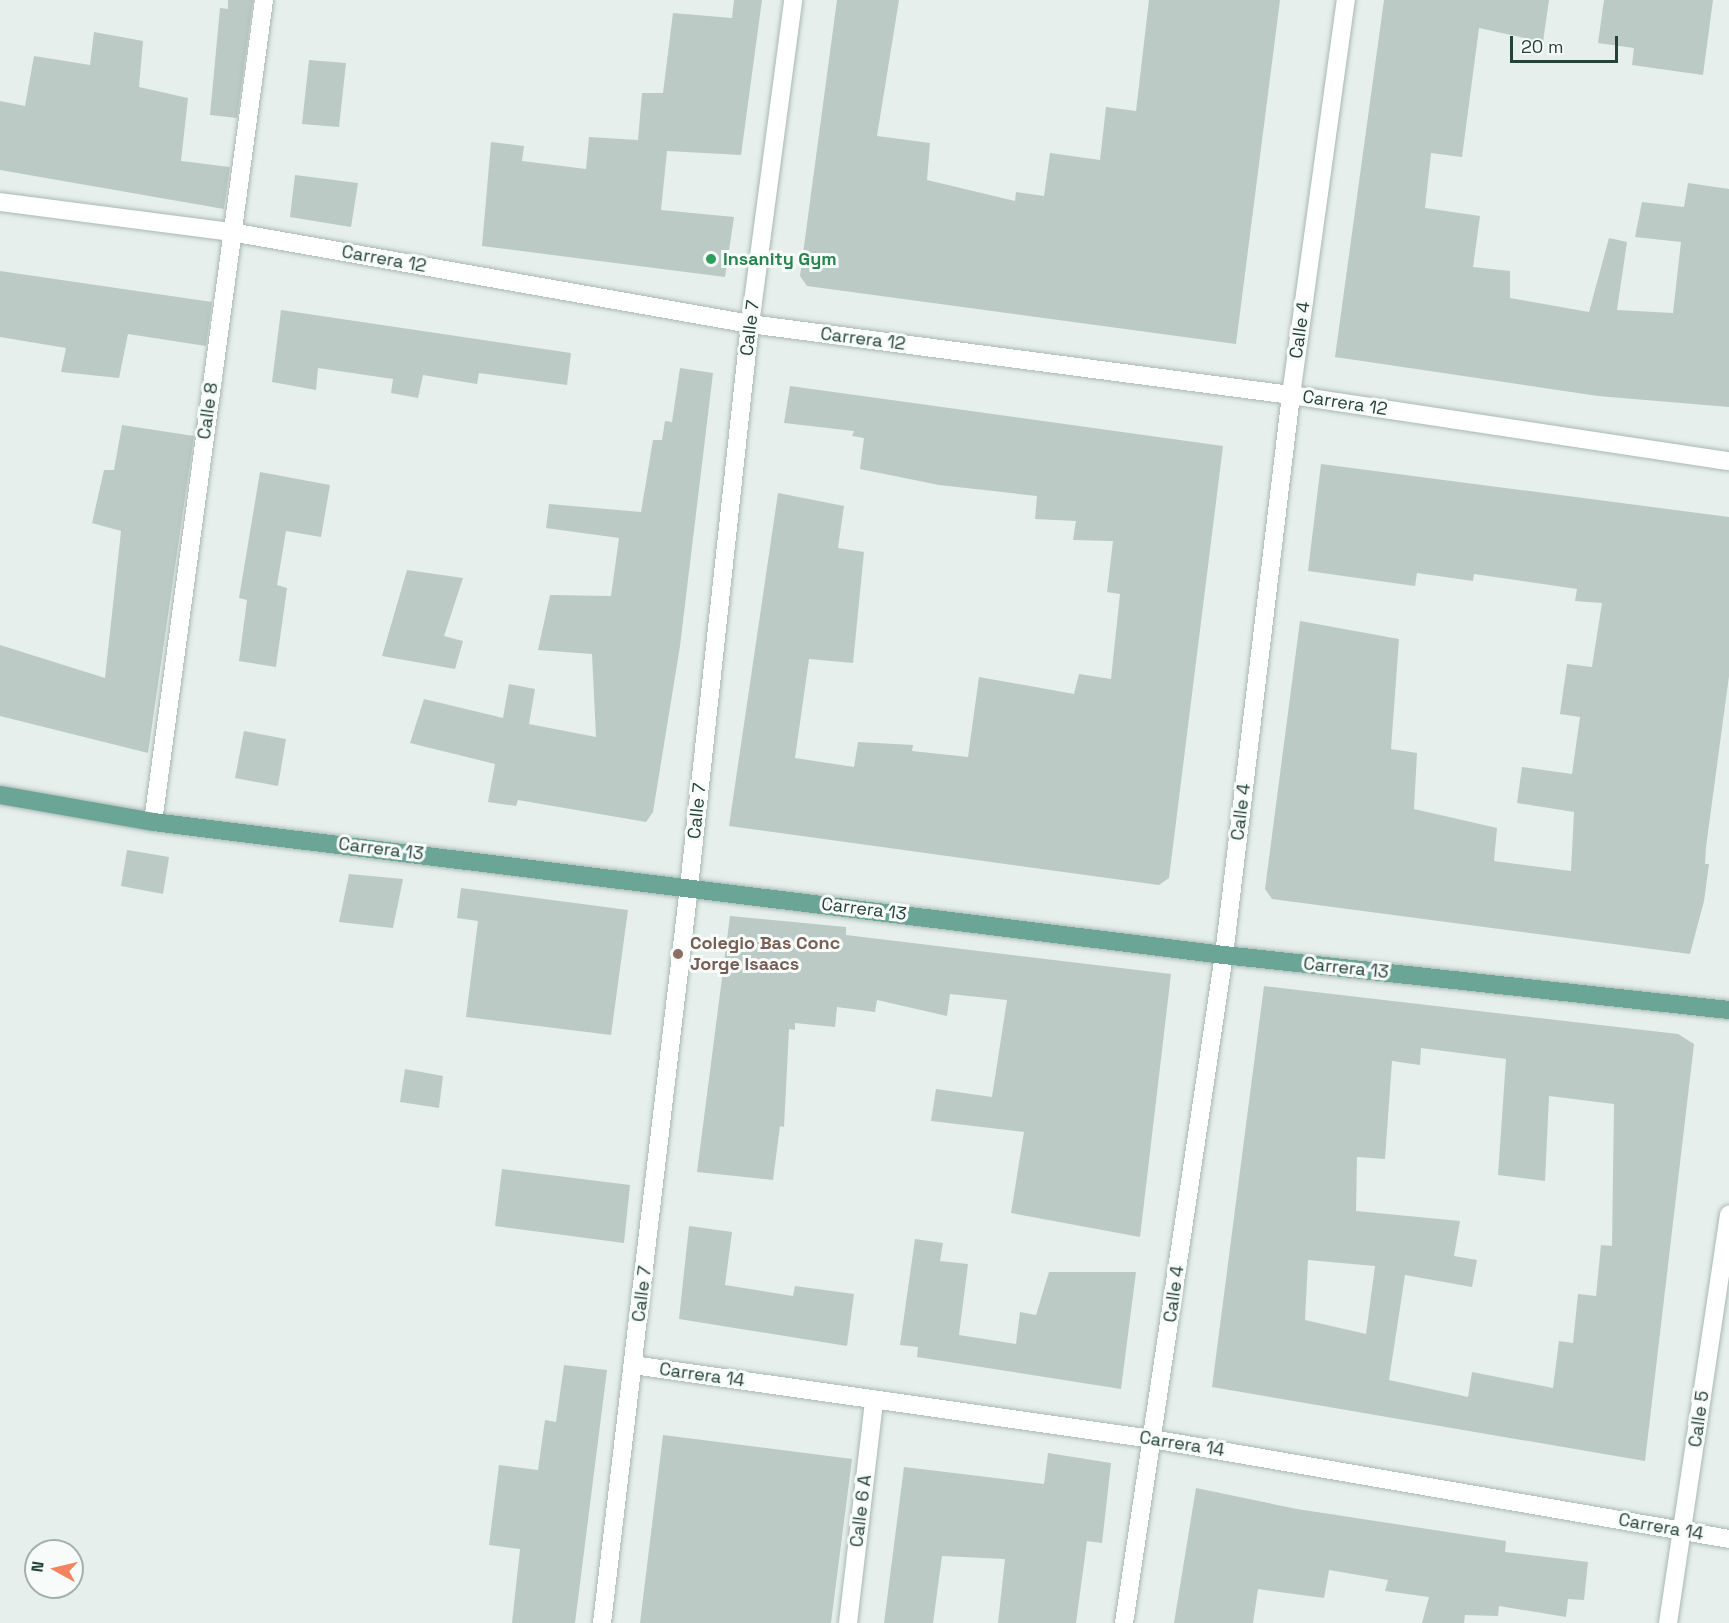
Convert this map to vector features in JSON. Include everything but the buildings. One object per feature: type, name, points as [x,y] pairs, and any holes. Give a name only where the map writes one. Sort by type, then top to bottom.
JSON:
[{"type":"main road","name":"Carrera 13","points":[[0,795],[153,822],[1224,955],[1729,1010]]},
{"type":"street","name":"Calle 8","points":[[153,822],[264,0]]},
{"type":"street","name":"Calle 7","points":[[602,1623],[689,887],[750,324],[793,0]]},
{"type":"street","name":"Calle 4","points":[[1124,1623],[1224,955],[1291,395],[1346,0]]},
{"type":"street","name":"Carrera 12","points":[[0,202],[231,232],[750,324],[1291,395],[1729,460]]},
{"type":"street","name":"Calle 5","points":[[1668,1623],[1729,1215]]},
{"type":"street","name":"Carrera 14","points":[[633,1365],[1152,1439],[1729,1539]]},
{"type":"street","name":"Calle 6 A","points":[[848,1623],[874,1400]]},
{"type":"place","name":"Insanity Gym","points":[[711,259]]},
{"type":"place","name":"Colegio Bas Conc Jorge Isaacs","points":[[678,954]]}]
